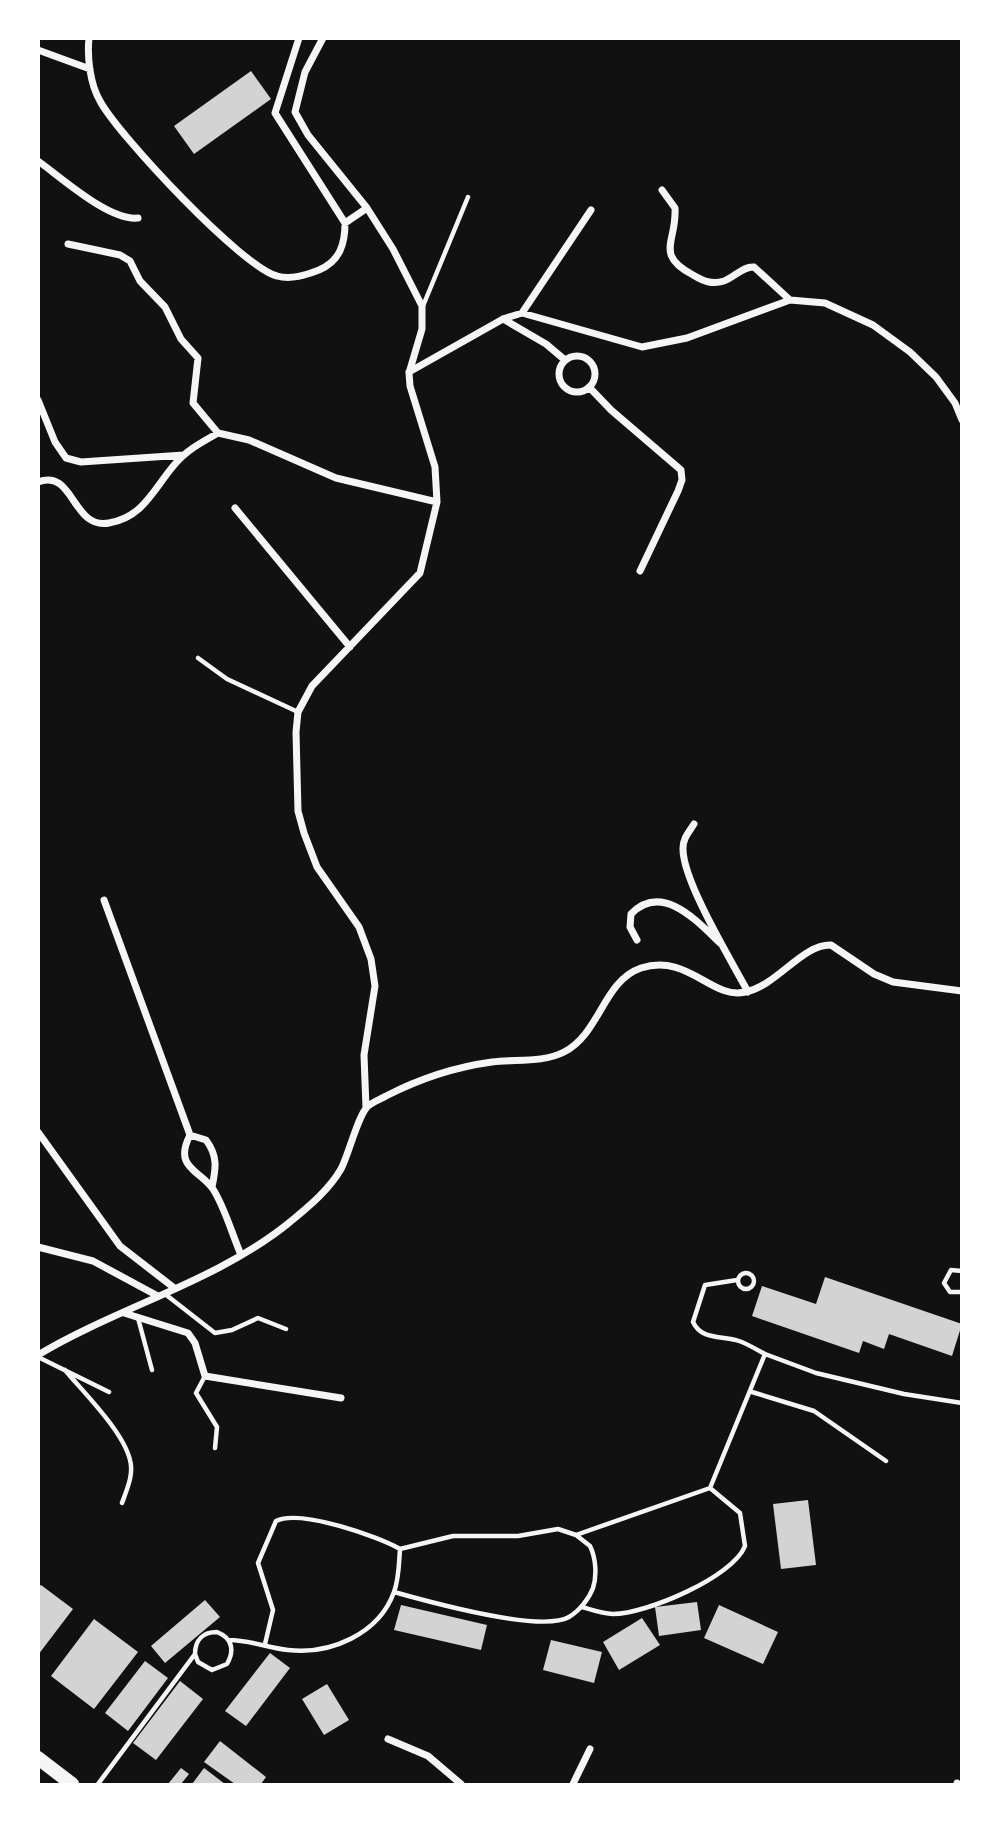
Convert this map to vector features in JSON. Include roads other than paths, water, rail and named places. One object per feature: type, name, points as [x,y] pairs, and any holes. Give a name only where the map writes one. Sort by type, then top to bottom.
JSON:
[{"type":"highway","points":[[38,1758],[72,1784]]},
{"type":"street","points":[[89,38],[90,69],[99,101],[149,162],[192,208],[266,272],[289,278],[323,268],[340,253],[345,240],[345,223],[276,115],[299,38]]},
{"type":"street","points":[[38,1356],[241,1255],[290,1222],[326,1188],[351,1150],[366,1108],[364,1055],[375,986],[371,959],[359,927],[317,867],[304,834],[298,811],[296,778],[298,712],[312,686],[420,573],[437,502],[435,467],[410,386],[409,373],[421,335],[422,306],[393,249],[367,208],[308,135],[295,112],[305,72],[323,38]]},
{"type":"street","points":[[38,50],[90,69]]},
{"type":"street","points":[[38,161],[111,212],[127,218],[138,218]]},
{"type":"street","points":[[662,190],[675,208],[669,251],[676,265],[702,280],[716,283],[747,267],[754,267],[790,300]]},
{"type":"street","points":[[345,223],[367,208]]},
{"type":"street","points":[[522,313],[591,210]]},
{"type":"street","points":[[68,244],[120,255],[130,261],[140,281],[164,307],[181,339],[198,358],[193,403],[218,433],[249,440],[336,478],[437,502]]},
{"type":"street","points":[[409,373],[503,319],[522,313],[642,346],[687,338],[790,300],[825,303],[873,325],[936,377],[955,403],[961,420]]},
{"type":"street","points":[[503,319],[546,344],[565,360]]},
{"type":"street","points":[[576,355],[588,359],[595,370],[589,387],[578,392],[566,388],[559,371],[565,360],[576,355]]},
{"type":"street","points":[[589,387],[611,410],[681,470],[682,480],[678,491],[640,571]]},
{"type":"street","points":[[38,400],[55,442],[66,458],[81,462],[184,455]]},
{"type":"street","points":[[38,482],[57,480],[82,514],[95,522],[109,523],[139,511],[184,455],[218,433]]},
{"type":"street","points":[[234,508],[350,647]]},
{"type":"street","points":[[694,824],[685,836],[684,860],[693,884],[748,992]]},
{"type":"street","points":[[104,900],[190,1135],[184,1153],[191,1169],[212,1187],[241,1255]]},
{"type":"street","points":[[637,940],[630,927],[631,914],[645,903],[660,901],[690,914],[726,950]]},
{"type":"street","points":[[366,1108],[408,1086],[451,1071],[561,1054],[572,1047],[592,1026],[620,981],[641,968],[684,968],[725,991],[748,992],[781,975],[815,947],[826,944],[839,948],[874,974],[893,982],[961,991]]},
{"type":"street","points":[[38,1132],[120,1246],[173,1287]]},
{"type":"street","points":[[190,1135],[206,1139],[211,1146],[217,1165],[212,1187]]},
{"type":"street","points":[[38,1247],[93,1261],[159,1294]]},
{"type":"street","points":[[124,1313],[188,1333],[195,1343],[205,1376],[341,1398]]},
{"type":"street","points":[[388,1739],[428,1756],[461,1784]]},
{"type":"street","points":[[573,1784],[590,1749]]},
{"type":"lane","points":[[422,306],[468,197]]},
{"type":"lane","points":[[198,658],[227,680],[298,712]]},
{"type":"lane","points":[[961,1271],[951,1270],[944,1283],[950,1292],[961,1292]]},
{"type":"lane","points":[[737,1280],[705,1285],[693,1322],[701,1333],[740,1341],[765,1354],[816,1373],[904,1394],[961,1403]]},
{"type":"lane","points":[[159,1294],[215,1333],[232,1330],[258,1318],[286,1329]]},
{"type":"lane","points":[[138,1318],[152,1370]]},
{"type":"lane","points":[[576,1535],[710,1488],[729,1438],[752,1392],[765,1354]]},
{"type":"lane","points":[[38,1356],[109,1392]]},
{"type":"lane","points":[[65,1370],[117,1435],[130,1458],[130,1483],[122,1503]]},
{"type":"lane","points":[[205,1376],[196,1393],[217,1427],[215,1448]]},
{"type":"lane","points":[[752,1392],[814,1411],[886,1461]]},
{"type":"lane","points":[[581,1606],[606,1614],[633,1611],[700,1585],[736,1561],[745,1546],[742,1520],[733,1504],[710,1488]]},
{"type":"lane","points":[[265,1644],[273,1604],[258,1563],[276,1521],[292,1518],[318,1522],[368,1535],[400,1549],[453,1536],[518,1536],[558,1529],[576,1535],[590,1546],[595,1573],[592,1592],[568,1618],[501,1617],[466,1612],[394,1592]]},
{"type":"lane","points":[[229,1640],[303,1651],[335,1646],[366,1629],[394,1592],[400,1549]]},
{"type":"lane","points":[[98,1784],[195,1654],[198,1640],[210,1632],[224,1635],[229,1640],[231,1656],[220,1668],[204,1667],[195,1654]]}]
